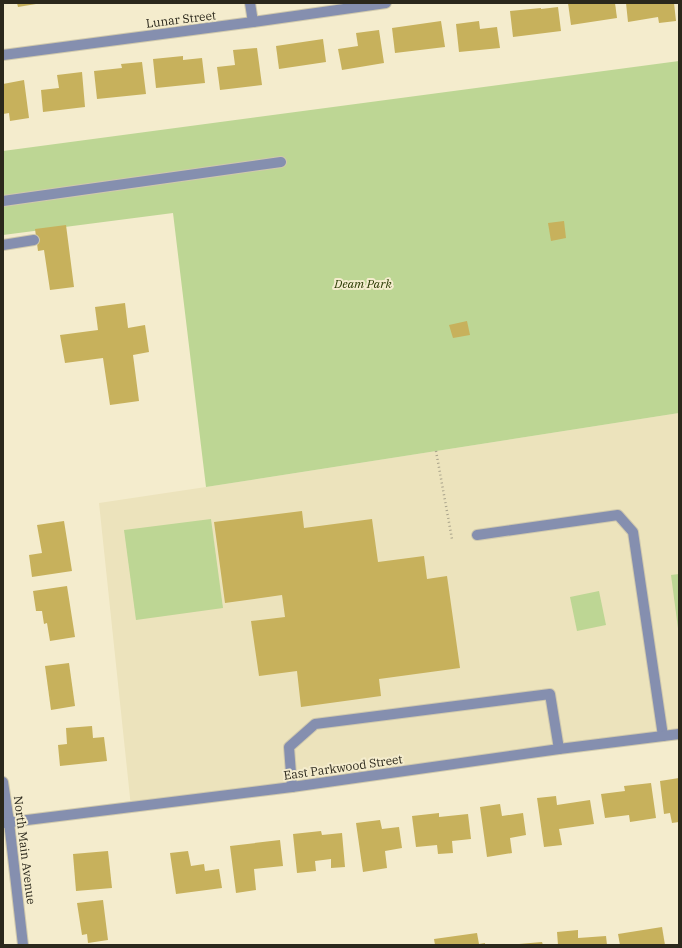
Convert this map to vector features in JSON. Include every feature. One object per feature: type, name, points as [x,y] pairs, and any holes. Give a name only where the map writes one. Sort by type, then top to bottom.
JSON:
[{"type":"street","points":[[250,3],[253,22]]},
{"type":"street","name":"Lunar Street","points":[[3,55],[386,3]]},
{"type":"street","points":[[3,201],[281,162]]},
{"type":"street","points":[[3,245],[34,240]]},
{"type":"street","points":[[477,535],[618,516],[623,521],[633,532],[663,736]]},
{"type":"street","points":[[292,787],[289,747],[315,724],[550,694],[559,749]]},
{"type":"street","name":"East Parkwood Street","points":[[6,822],[292,787],[559,749],[679,734]]},
{"type":"street","name":"North Main Avenue","points":[[3,782],[6,822],[23,945]]},
{"type":"path","points":[[436,451],[452,538]]},
{"type":"shaded area","points":[[679,413],[679,734],[131,807],[99,503]]},
{"type":"green space","name":"Deam Park","points":[[679,61],[679,413],[206,487],[173,213],[3,235],[3,151]]},
{"type":"green space","points":[[211,519],[223,608],[136,620],[124,530]]},
{"type":"green space","points":[[679,574],[679,636],[671,575]]},
{"type":"green space","points":[[599,591],[606,625],[577,631],[570,597]]},
{"type":"building","points":[[17,3],[36,3],[36,4],[18,7]]},
{"type":"building","points":[[568,3],[615,3],[617,18],[571,25]]},
{"type":"building","points":[[626,3],[674,3],[676,21],[659,23],[658,17],[628,22]]},
{"type":"building","points":[[558,7],[561,31],[513,37],[510,11]]},
{"type":"building","points":[[441,21],[445,47],[395,53],[392,28]]},
{"type":"building","points":[[479,21],[480,29],[497,27],[500,48],[459,52],[456,24]]},
{"type":"building","points":[[379,30],[384,63],[342,70],[338,49],[358,46],[356,33]]},
{"type":"building","points":[[323,39],[326,62],[279,69],[276,46]]},
{"type":"building","points":[[257,48],[262,85],[220,90],[217,67],[235,65],[233,50]]},
{"type":"building","points":[[183,56],[183,60],[202,58],[205,83],[156,88],[153,59]]},
{"type":"building","points":[[142,62],[146,94],[97,99],[94,71],[122,68],[121,64]]},
{"type":"building","points":[[82,72],[85,107],[43,112],[41,90],[59,88],[57,75]]},
{"type":"building","points":[[24,80],[29,118],[10,121],[9,113],[3,114],[3,84]]},
{"type":"building","points":[[564,221],[566,238],[551,241],[548,223]]},
{"type":"building","points":[[66,225],[74,287],[50,290],[44,250],[38,251],[35,229]]},
{"type":"building","points":[[125,303],[128,328],[145,325],[149,352],[133,355],[139,401],[110,405],[103,358],[65,363],[60,335],[98,330],[95,307]]},
{"type":"building","points":[[467,321],[470,335],[453,338],[449,325]]},
{"type":"building","points":[[302,511],[304,528],[372,519],[378,562],[424,556],[427,579],[447,576],[460,668],[379,679],[381,696],[301,707],[297,671],[259,676],[251,621],[285,617],[282,595],[225,603],[214,522]]},
{"type":"building","points":[[64,521],[72,571],[32,577],[29,555],[42,553],[37,525]]},
{"type":"building","points":[[67,586],[75,637],[50,641],[47,623],[44,624],[42,611],[36,611],[33,591]]},
{"type":"building","points":[[69,663],[75,706],[51,710],[45,666]]},
{"type":"building","points":[[92,726],[93,738],[104,737],[107,761],[60,766],[58,745],[67,744],[66,728]]},
{"type":"building","points":[[679,778],[679,822],[672,823],[670,813],[664,814],[660,781]]},
{"type":"building","points":[[651,783],[656,818],[630,822],[629,815],[605,818],[601,794],[625,791],[624,786]]},
{"type":"building","points":[[556,796],[557,805],[590,800],[594,824],[559,829],[562,845],[544,847],[537,798]]},
{"type":"building","points":[[500,804],[502,816],[523,813],[526,835],[510,838],[512,853],[487,857],[480,807]]},
{"type":"building","points":[[439,813],[439,817],[468,814],[471,839],[452,841],[453,853],[438,854],[437,845],[416,847],[412,816]]},
{"type":"building","points":[[380,820],[382,829],[399,827],[402,848],[385,851],[387,868],[363,872],[356,823]]},
{"type":"building","points":[[321,831],[322,835],[342,833],[345,867],[331,868],[331,859],[315,861],[316,871],[297,873],[293,834]]},
{"type":"building","points":[[280,840],[283,866],[254,869],[256,890],[236,893],[230,846]]},
{"type":"building","points":[[108,851],[112,888],[76,891],[73,854]]},
{"type":"building","points":[[188,851],[191,866],[204,864],[205,871],[219,869],[222,888],[176,894],[170,853]]},
{"type":"building","points":[[103,900],[108,940],[88,943],[87,934],[82,935],[77,903]]},
{"type":"building","points":[[662,927],[665,945],[620,945],[618,934]]},
{"type":"building","points":[[578,930],[578,938],[606,936],[607,945],[558,945],[557,932]]},
{"type":"building","points":[[477,933],[479,944],[485,943],[485,945],[435,945],[434,939]]},
{"type":"building","points":[[542,942],[543,945],[519,945],[519,944]]}]
